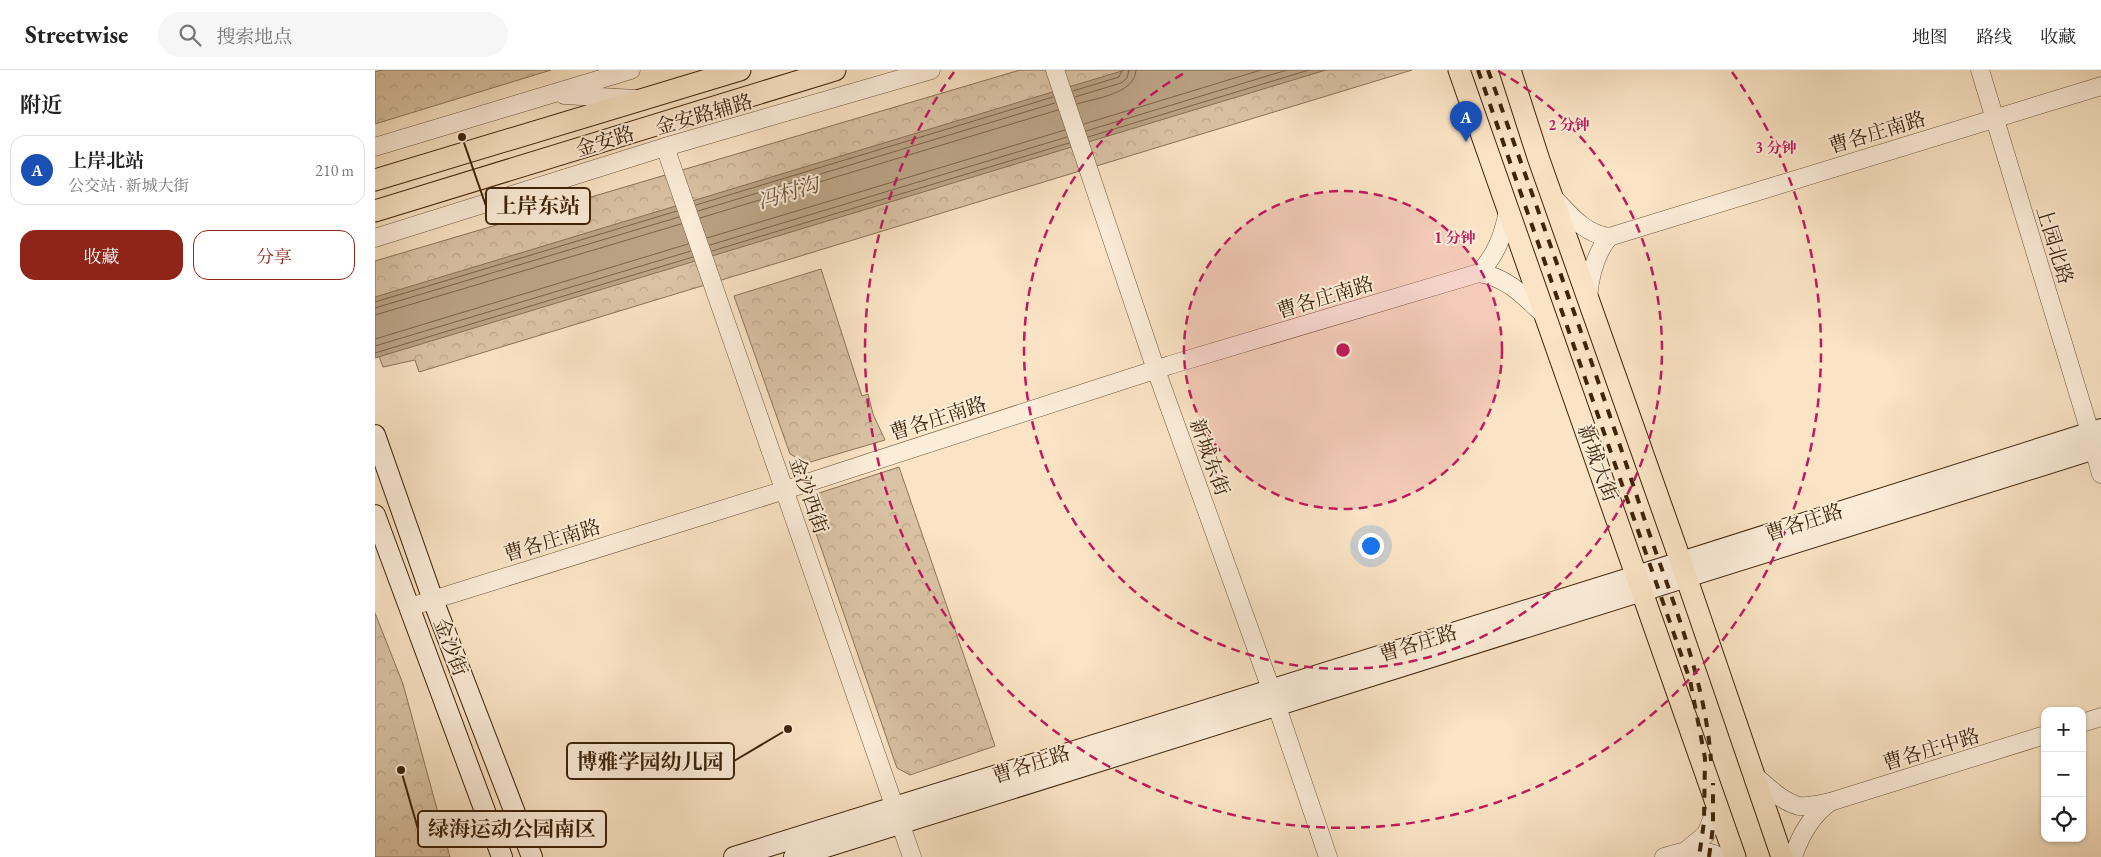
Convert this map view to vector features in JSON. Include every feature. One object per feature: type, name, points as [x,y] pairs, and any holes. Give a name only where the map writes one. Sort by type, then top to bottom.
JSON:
[{"type":"main road","name":"金安路","points":[[375,180],[740,70]]},
{"type":"main road","name":"金安路","points":[[375,211],[835,70]]},
{"type":"main road","name":"新城大街","points":[[1459,70],[1735,857]]},
{"type":"main road","points":[[1510,70],[1551,194],[1684,569],[1782,857]]},
{"type":"main road","name":"金沙街","points":[[375,435],[433,600],[532,857]]},
{"type":"main road","name":"曹各庄路","points":[[734,857],[898,815],[2097,439]]},
{"type":"main road","name":"金沙街","points":[[375,515],[502,857]]},
{"type":"main road","name":"曹各庄路","points":[[794,857],[898,815]]},
{"type":"street","points":[[375,147],[631,70]]},
{"type":"street","name":"金安路辅路","points":[[375,238],[665,147],[931,70]]},
{"type":"street","name":"上园北路","points":[[1980,70],[2097,439],[2101,474]]},
{"type":"street","name":"新城东街","points":[[1056,72],[1156,370],[1274,696],[1328,857]]},
{"type":"street","name":"曹各庄南路","points":[[1609,237],[2101,86]]},
{"type":"street","points":[[550,94],[644,99]]},
{"type":"street","name":"金沙西街","points":[[665,147],[912,857]]},
{"type":"street","points":[[1551,194],[1585,228],[1600,236],[1609,237]]},
{"type":"street","points":[[1479,273],[1490,261],[1497,248],[1504,231],[1508,211]]},
{"type":"street","points":[[1588,297],[1593,267],[1603,244],[1609,237]]},
{"type":"street","points":[[1479,273],[1490,274],[1509,284],[1545,317]]},
{"type":"street","name":"曹各庄南路","points":[[410,607],[785,490],[1156,370],[1479,273]]},
{"type":"street","points":[[2086,722],[2101,717]]},
{"type":"street","name":"曹各庄中路","points":[[1754,775],[1784,799],[1799,806],[1830,802],[2041,736]]},
{"type":"street","name":"曹各庄中路","points":[[1793,857],[1806,829],[1821,808],[1830,802]]},
{"type":"street","points":[[1688,849],[1706,834],[1717,807]]},
{"type":"street","points":[[1664,857],[1688,849],[1702,849],[1720,857]]},
{"type":"green space","points":[[382,70],[551,70],[375,124],[375,72]]},
{"type":"green space","points":[[1020,70],[1412,70],[419,372],[415,360],[383,367],[375,346],[375,261]]},
{"type":"green space","points":[[821,269],[862,396],[868,394],[873,414],[885,440],[807,463],[790,454],[734,296]]},
{"type":"green space","points":[[899,467],[995,746],[910,775],[897,768],[808,510],[816,494]]},
{"type":"green space","points":[[375,613],[403,684],[450,857],[375,857]]},
{"type":"water","name":"冯村沟","points":[[1125,70],[1326,70],[375,358],[375,297]]},
{"type":"railway","points":[[1478,70],[1690,680],[1705,758],[1704,822],[1699,857]]},
{"type":"railway","points":[[1488,70],[1587,350],[1685,638],[1702,699],[1711,761]]},
{"type":"railway","points":[[1709,857],[1713,827],[1713,783]]},
{"type":"place","name":"上岸东站","points":[[462,137]]},
{"type":"place","name":"上岸北站","points":[[1466,142]]},
{"type":"place","name":"博雅学园幼儿园","points":[[788,729]]},
{"type":"place","name":"绿海运动公园南区","points":[[401,770]]}]
